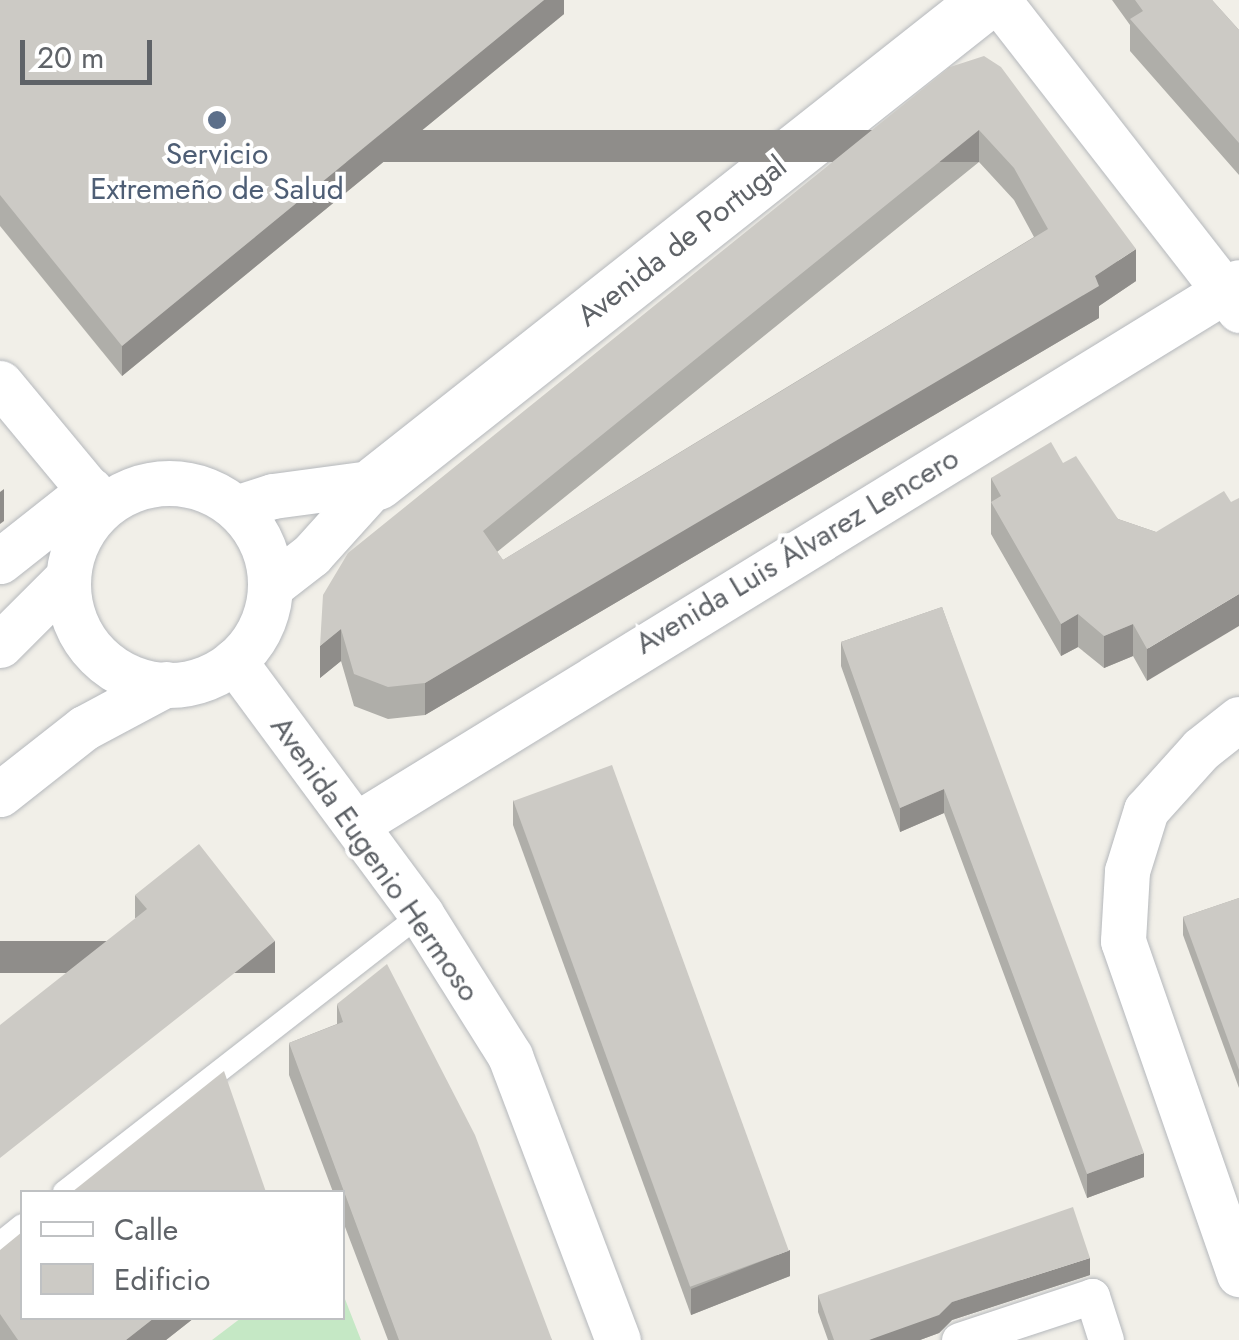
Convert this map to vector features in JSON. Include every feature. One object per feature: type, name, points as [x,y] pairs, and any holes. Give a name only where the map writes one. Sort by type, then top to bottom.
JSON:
[{"type":"street","name":"Avenida de Portugal","points":[[270,586],[311,555],[377,482],[987,0]]},
{"type":"street","points":[[998,0],[1235,294]]},
{"type":"street","name":"Avenida Luis Álvarez Lencero","points":[[357,824],[1235,294]]},
{"type":"street","points":[[0,383],[96,499]]},
{"type":"street","points":[[236,508],[273,496],[377,482]]},
{"type":"street","points":[[0,561],[96,499],[175,483],[209,490],[236,508],[266,552],[270,586],[263,622],[234,662],[209,676],[166,684],[84,728],[0,794]]},
{"type":"street","points":[[96,499],[68,577],[74,620],[94,651],[124,674],[166,684]]},
{"type":"street","points":[[0,645],[68,577]]},
{"type":"street","name":"Avenida Eugenio Hermoso","points":[[234,662],[421,914],[510,1056],[618,1340]]},
{"type":"street","points":[[1239,719],[1201,749],[1146,810],[1127,872],[1123,941],[1239,1274]]},
{"type":"street","points":[[959,1340],[1092,1296],[1106,1340]]},
{"type":"lane","points":[[67,1190],[421,914]]},
{"type":"lane","points":[[0,1243],[20,1227]]},
{"type":"green space","points":[[345,1299],[361,1340],[212,1340],[238,1320],[345,1320]]},
{"type":"building","name":"Servicio Extremeño de Salud","points":[[0,0],[544,0],[122,346],[0,195]]},
{"type":"building","points":[[1135,0],[1212,0],[1239,30],[1239,143],[1130,19],[1143,11]]},
{"type":"building","points":[[984,56],[1001,67],[1136,249],[1095,276],[1099,286],[425,683],[388,687],[354,674],[341,629],[320,646],[323,595],[348,553],[950,67]],"holes":[[[979,130],[1014,168],[1048,229],[503,560],[483,531]]]},
{"type":"building","points":[[1051,442],[1063,463],[1076,456],[1118,519],[1156,532],[1224,491],[1231,502],[1239,498],[1239,594],[1147,649],[1133,624],[1104,636],[1078,614],[1061,624],[991,502],[1001,496],[991,478]]},
{"type":"building","points":[[942,607],[1144,1153],[1087,1174],[944,789],[900,808],[841,642]]},
{"type":"building","points":[[612,765],[789,1251],[690,1287],[513,801]]},
{"type":"building","points":[[199,844],[275,941],[0,1158],[0,1025],[147,909],[135,895]]},
{"type":"building","points":[[1239,898],[1239,1070],[1183,917]]},
{"type":"building","points":[[387,964],[475,1135],[552,1340],[399,1340],[289,1043],[343,1022],[337,1004]]},
{"type":"building","points":[[224,1071],[265,1190],[75,1190]]},
{"type":"building","points":[[1073,1207],[1090,1258],[952,1302],[939,1315],[869,1340],[834,1340],[818,1295]]},
{"type":"building","points":[[20,1234],[20,1320],[151,1320],[126,1340],[18,1340],[0,1314],[0,1250]]},
{"type":"place","name":"Servicio Extremeño de Salud","points":[[217,120]]}]
